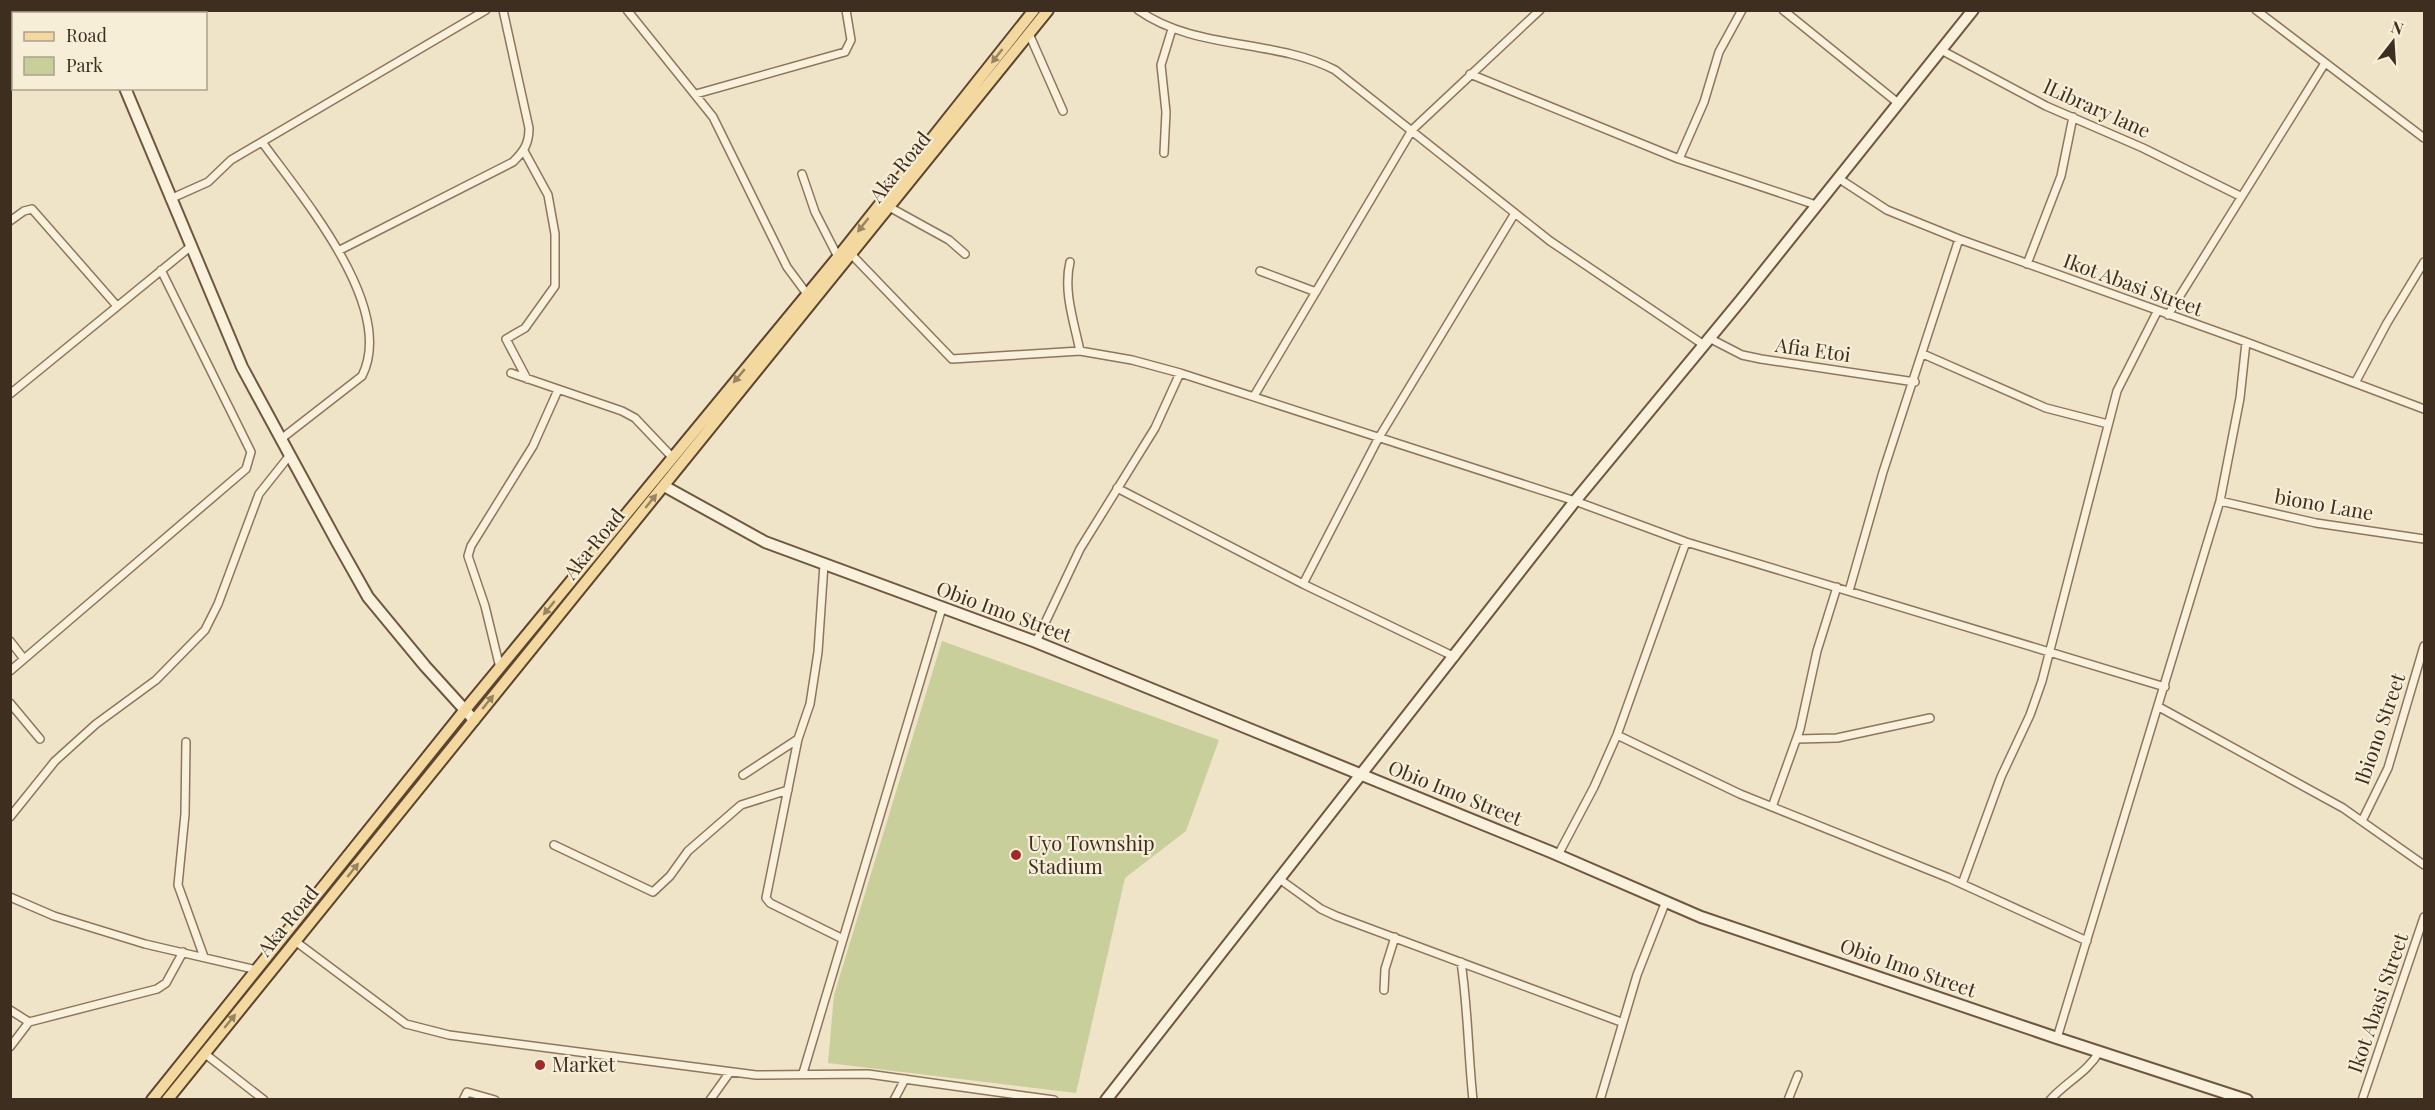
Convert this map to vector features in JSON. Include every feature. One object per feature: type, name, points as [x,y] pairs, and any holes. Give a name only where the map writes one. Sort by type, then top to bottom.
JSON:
[{"type":"main road","name":"Aka Road","points":[[152,1100],[464,711],[838,257],[1034,10]]},
{"type":"main road","name":"Aka Road","points":[[167,1100],[891,208],[1030,36],[1048,10]]},
{"type":"street","points":[[170,199],[208,182],[231,160],[486,10]]},
{"type":"street","points":[[340,250],[513,162],[524,151],[529,139],[529,128],[503,10]]},
{"type":"street","points":[[627,10],[696,94],[718,126],[787,267],[807,294]]},
{"type":"street","points":[[696,94],[845,52],[851,40],[846,10]]},
{"type":"street","name":"Afia Etoi","points":[[1138,10],[1172,30],[1318,61],[1352,81],[1515,213],[1624,292],[1707,342],[1742,355],[1761,359],[1915,381]]},
{"type":"street","points":[[1254,396],[1412,130],[1540,10]]},
{"type":"street","points":[[1680,159],[1704,102],[1719,52],[1742,10]]},
{"type":"street","points":[[1783,10],[1898,103]]},
{"type":"street","points":[[1106,1100],[1575,501],[1707,342],[1973,10]]},
{"type":"street","points":[[2256,10],[2424,138]]},
{"type":"street","points":[[1164,153],[1166,112],[1161,65],[1172,30]]},
{"type":"street","points":[[1030,36],[1064,111]]},
{"type":"street","name":"lLibrary lane","points":[[1941,50],[2073,117],[2143,148],[2240,196]]},
{"type":"street","points":[[2168,315],[2240,196],[2325,63]]},
{"type":"street","points":[[1470,74],[1680,159],[1816,205]]},
{"type":"street","points":[[126,90],[242,367],[368,597],[474,720]]},
{"type":"street","points":[[2027,264],[2061,176],[2073,117]]},
{"type":"street","points":[[262,142],[340,250],[368,326],[369,361],[362,376],[281,439]]},
{"type":"street","points":[[524,151],[548,195],[555,245],[555,286],[525,328],[506,339],[527,378]]},
{"type":"street","points":[[802,174],[815,213],[838,257]]},
{"type":"street","name":"Ikot Abasi Street","points":[[1838,178],[1887,210],[1959,240],[2246,342],[2424,409]]},
{"type":"street","points":[[891,208],[949,240],[965,254]]},
{"type":"street","points":[[10,221],[24,211],[32,209],[117,306]]},
{"type":"street","points":[[1303,584],[1378,439],[1515,213]]},
{"type":"street","points":[[1850,591],[1881,480],[1959,240]]},
{"type":"street","points":[[10,394],[190,247]]},
{"type":"street","points":[[852,255],[952,359],[1080,351],[1132,360],[1254,396],[1378,439],[1575,501],[1686,542],[2164,687]]},
{"type":"street","points":[[1070,262],[1066,276],[1080,351]]},
{"type":"street","points":[[2355,383],[2387,323],[2424,262]]},
{"type":"street","points":[[10,671],[246,469],[251,459],[251,452],[161,270]]},
{"type":"street","points":[[1260,271],[1316,292]]},
{"type":"street","points":[[1962,884],[2001,777],[2030,715],[2121,379],[2157,312]]},
{"type":"street","points":[[2057,1038],[2220,501],[2240,398],[2246,342]]},
{"type":"street","points":[[1923,354],[2046,408],[2108,424]]},
{"type":"street","points":[[511,373],[622,411],[635,418],[672,457]]},
{"type":"street","points":[[1036,642],[1080,549],[1155,428],[1180,373]]},
{"type":"street","points":[[500,668],[485,606],[468,556],[471,546],[533,446],[558,390]]},
{"type":"street","points":[[10,817],[55,761],[96,724],[156,680],[205,630],[218,604],[260,494],[290,455]]},
{"type":"street","name":"Obio Imo Street","points":[[664,486],[765,542],[1036,642],[1558,855],[1701,917],[2247,1100]]},
{"type":"street","points":[[1117,488],[1303,584],[1455,657]]},
{"type":"street","name":"biono Lane","points":[[2220,501],[2316,523],[2424,539]]},
{"type":"street","points":[[1558,855],[1594,787],[1617,735],[1686,542]]},
{"type":"street","points":[[824,564],[818,652],[810,704],[798,739],[766,898],[770,903],[843,939]]},
{"type":"street","points":[[1772,807],[1797,739],[1817,651],[1837,587]]},
{"type":"street","points":[[803,1073],[942,608]]},
{"type":"street","points":[[10,641],[24,659]]},
{"type":"street","name":"Ibiono Street","points":[[2362,821],[2388,768],[2424,646]]},
{"type":"street","points":[[10,703],[40,739]]},
{"type":"street","points":[[2159,707],[2304,785],[2362,821],[2424,865]]},
{"type":"street","points":[[1797,739],[1837,738],[1930,718]]},
{"type":"street","points":[[1617,735],[1772,807],[1962,884],[2087,941]]},
{"type":"street","points":[[743,775],[798,739]]},
{"type":"street","points":[[186,742],[185,814],[178,885],[204,957]]},
{"type":"street","points":[[554,844],[653,892],[670,876],[688,851],[741,805],[788,790]]},
{"type":"street","points":[[1278,878],[1321,909],[1621,1022]]},
{"type":"street","points":[[10,897],[54,916],[145,944],[257,970]]},
{"type":"street","points":[[1600,1100],[1621,1022],[1666,901]]},
{"type":"street","name":"Ikot Abasi Street","points":[[2362,1100],[2424,917]]},
{"type":"street","points":[[1384,990],[1385,969],[1395,937]]},
{"type":"street","points":[[295,941],[406,1024],[459,1037],[756,1075],[868,1074],[1054,1100]]},
{"type":"street","points":[[10,1047],[29,1022],[157,989],[166,983],[183,952]]},
{"type":"street","points":[[1461,962],[1469,1011],[1469,1063],[1473,1100]]},
{"type":"street","points":[[10,1010],[29,1022]]},
{"type":"street","points":[[2050,1100],[2064,1084],[2088,1069],[2099,1052]]},
{"type":"street","points":[[204,1053],[264,1100]]},
{"type":"street","points":[[710,1100],[730,1072]]},
{"type":"street","points":[[1788,1100],[1798,1075]]},
{"type":"street","points":[[894,1100],[905,1080]]},
{"type":"street","points":[[463,1100],[467,1092],[495,1100]]},
{"type":"green space","name":"Uyo Township Stadium","points":[[942,641],[1219,740],[1186,831],[1125,878],[1076,1093],[828,1063],[834,995]]},
{"type":"place","name":"Uyo Township Stadium","points":[[1016,855]]},
{"type":"place","name":"Market","points":[[540,1065]]}]
